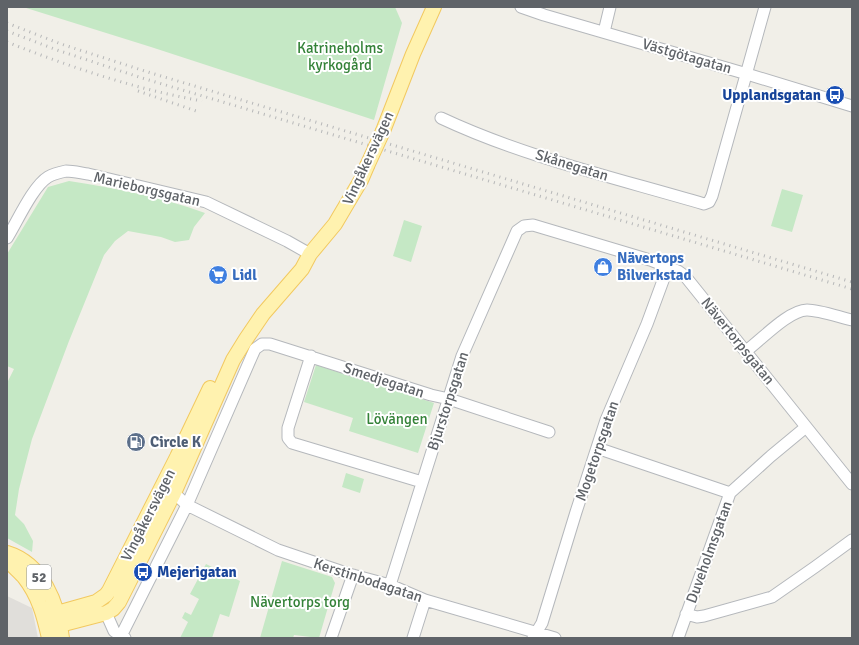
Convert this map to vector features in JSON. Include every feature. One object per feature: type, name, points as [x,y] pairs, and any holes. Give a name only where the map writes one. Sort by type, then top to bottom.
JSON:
[{"type":"main road","name":"Vingåkersvägen","points":[[413,54],[426,7]]},
{"type":"main road","name":"Vingåkersvägen","points":[[46,623],[60,625],[96,602],[113,609],[119,602],[216,374],[237,337],[255,313],[297,265],[310,254],[335,224],[360,180],[383,131],[413,54],[434,7]]},
{"type":"main road","name":"52","points":[[7,552],[15,555],[25,562],[35,572],[49,592],[60,625]]},
{"type":"main road","name":"52","points":[[7,559],[24,576],[37,597],[46,623],[49,638]]},
{"type":"street","name":"Västgötagatan","points":[[521,7],[852,106]]},
{"type":"street","points":[[604,32],[610,7]]},
{"type":"street","points":[[747,74],[765,7]]},
{"type":"street","name":"Skånegatan","points":[[441,118],[472,132],[534,154],[704,204],[709,202],[712,196],[747,74]]},
{"type":"street","name":"Marieborgsgatan","points":[[7,238],[32,194],[40,184],[48,177],[59,172],[68,171],[88,174],[206,202],[287,241],[310,254]]},
{"type":"street","name":"Nävertorpsgatan","points":[[524,226],[533,225],[650,260],[678,271],[684,276],[746,351],[852,484]]},
{"type":"street","name":"Bjurstorpsgatan","points":[[390,584],[462,356],[517,231],[524,226]]},
{"type":"street","name":"Mogetorpsgatan","points":[[535,635],[542,623],[606,420],[647,324],[668,267]]},
{"type":"street","points":[[746,351],[788,317],[798,311],[808,310],[852,320]]},
{"type":"street","name":"Vingåkersvägen","points":[[123,637],[187,505],[255,349],[262,344],[270,344],[311,356]]},
{"type":"street","points":[[311,356],[288,428],[288,438],[292,443],[422,482]]},
{"type":"street","name":"Smedjegatan","points":[[311,356],[549,432]]},
{"type":"street","name":"Duveholmsgatan","points":[[678,638],[730,493],[806,427]]},
{"type":"street","points":[[597,448],[730,493]]},
{"type":"street","name":"Vingåkersvägen","points":[[168,489],[187,505]]},
{"type":"street","name":"Kerstinbodagatan","points":[[187,505],[278,550],[353,575],[390,584],[425,600],[535,635],[555,638]]},
{"type":"street","points":[[686,614],[697,617],[704,616],[772,597],[815,568],[852,540]]},
{"type":"street","points":[[331,638],[353,575]]},
{"type":"street","points":[[414,638],[425,600]]},
{"type":"street","points":[[103,606],[114,631],[123,637]]},
{"type":"shaded area","points":[[7,596],[32,608],[38,638],[7,638]]},
{"type":"green space","name":"Katrineholms kyrkogård","points":[[23,7],[395,7],[402,23],[374,120]]},
{"type":"green space","points":[[69,181],[172,202],[205,213],[194,227],[189,240],[175,242],[161,237],[128,231],[115,241],[104,255],[69,341],[32,439],[19,489],[15,515],[24,524],[33,541],[32,552],[7,538],[7,383],[14,369],[7,366],[7,254],[48,187]]},
{"type":"green space","points":[[782,189],[803,195],[792,232],[771,226]]},
{"type":"green space","points":[[404,220],[422,226],[411,262],[393,256]]},
{"type":"green space","name":"Lövängen","points":[[316,365],[434,403],[418,453],[349,431],[353,418],[304,402]]},
{"type":"green space","points":[[346,473],[364,479],[360,493],[342,487]]},
{"type":"green space","name":"Nävertorps torg","points":[[282,561],[332,577],[335,583],[319,638],[294,635],[293,638],[260,638]]},
{"type":"green space","points":[[206,564],[240,581],[229,617],[220,614],[212,638],[180,638],[188,622],[182,618],[185,612],[191,615],[199,599],[190,594]]},
{"type":"railway","points":[[7,23],[61,44],[151,73],[852,282]]},
{"type":"railway","points":[[7,31],[57,50],[142,78],[852,289]]},
{"type":"railway","points":[[7,42],[127,84],[202,101]]},
{"type":"railway","points":[[138,91],[199,112]]},
{"type":"place","name":"Upplandsgatan","points":[[835,95]]},
{"type":"place","name":"Nävertops Bilverkstad","points":[[603,267]]},
{"type":"place","name":"Lidl","points":[[218,275]]},
{"type":"place","name":"Circle K","points":[[136,442]]},
{"type":"place","name":"Mejerigatan","points":[[143,572]]}]
